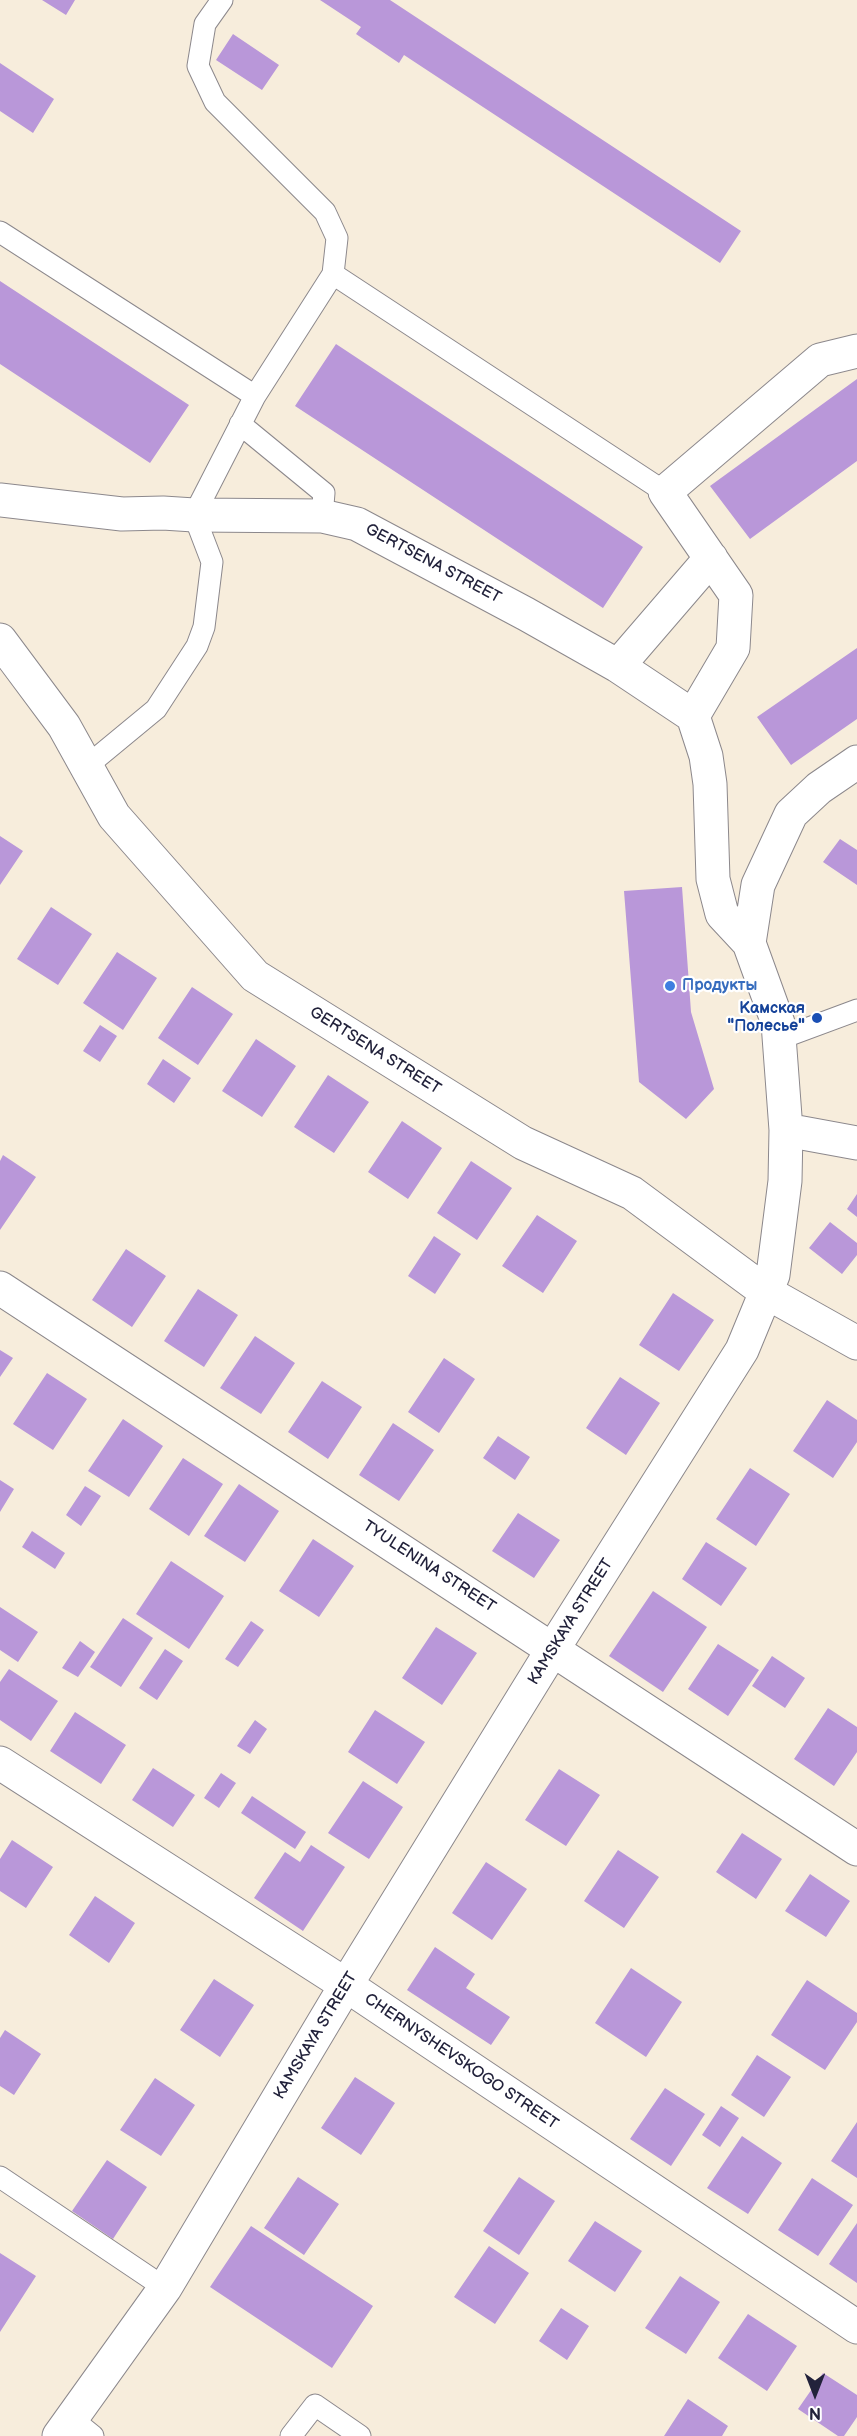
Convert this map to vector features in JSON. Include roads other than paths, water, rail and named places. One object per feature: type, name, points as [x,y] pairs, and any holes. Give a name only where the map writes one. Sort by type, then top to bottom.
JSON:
[{"type":"street","points":[[749,943],[722,914],[713,879],[710,784],[705,756],[693,716],[733,648],[736,595],[665,492],[820,360],[857,351]]},
{"type":"street","name":"GERTSENA STREET","points":[[0,501],[122,514],[322,516],[357,524],[618,666],[693,716]]},
{"type":"street","points":[[618,666],[711,558]]},
{"type":"street","name":"GERTSENA STREET","points":[[0,640],[64,726],[114,816],[255,976],[523,1143],[632,1193],[766,1292],[857,1343]]},
{"type":"street","name":"KAMSKAYA STREET","points":[[75,2430],[165,2288],[346,1985],[553,1649],[742,1350],[773,1275],[785,1181],[786,1130],[777,1023],[749,943],[758,885],[791,814],[819,788],[857,762]]},
{"type":"street","points":[[786,1130],[857,1143]]},
{"type":"street","name":"TYULENINA STREET","points":[[0,1288],[857,1849]]},
{"type":"street","name":"CHERNYSHEVSKOGO STREET","points":[[0,1763],[346,1985],[857,2328]]},
{"type":"lane","points":[[87,766],[156,709],[197,646],[204,627],[212,562],[194,515],[255,396],[333,274],[337,238],[325,213],[215,102],[198,66],[205,24],[219,1]]},
{"type":"lane","points":[[0,232],[255,396]]},
{"type":"lane","points":[[333,274],[665,492]]},
{"type":"lane","points":[[240,424],[324,493],[322,516]]},
{"type":"lane","points":[[779,1039],[857,1010]]},
{"type":"lane","points":[[0,2177],[165,2288]]},
{"type":"lane","points":[[291,2436],[315,2405],[360,2436]]},
{"type":"place","name":"Продукты","points":[[670,986]]},
{"type":"place","name":"Камская \"Полесье\"","points":[[817,1018]]}]
